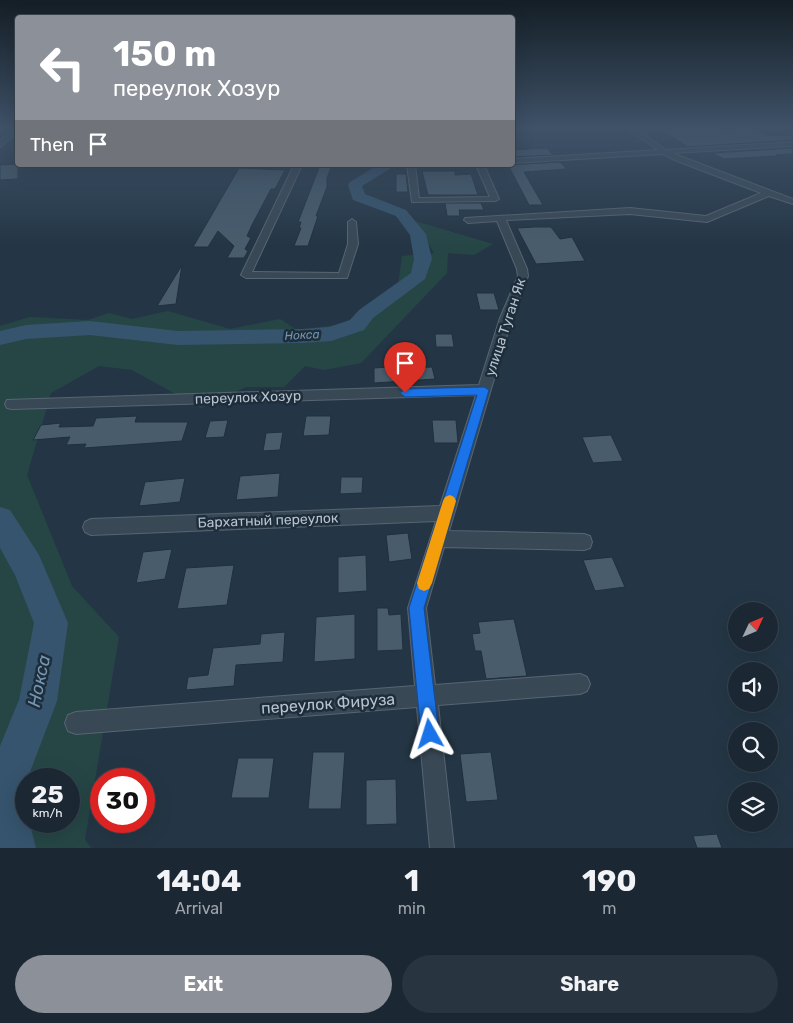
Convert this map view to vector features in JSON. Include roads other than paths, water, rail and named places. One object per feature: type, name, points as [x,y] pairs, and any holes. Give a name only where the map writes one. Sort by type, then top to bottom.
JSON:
[{"type":"street","points":[[297,167],[246,275],[343,276],[352,244],[352,222]]},
{"type":"street","points":[[412,167],[415,200],[495,199],[481,167]]},
{"type":"street","points":[[697,167],[793,202]]},
{"type":"street","points":[[468,220],[630,211],[707,219],[768,193]]},
{"type":"street","name":"улица Туган Як","points":[[442,848],[417,608],[506,318],[523,276],[522,269],[501,219]]},
{"type":"street","name":"переулок Хозур","points":[[12,404],[484,390]]},
{"type":"street","name":"Бархатный переулок","points":[[91,527],[446,513]]},
{"type":"street","points":[[438,539],[584,542]]},
{"type":"street","name":"переулок Фируза","points":[[76,723],[580,684]]},
{"type":"waterway","name":"Нокса","points":[[0,338],[26,332],[90,328],[178,338],[303,336],[331,334],[357,325],[366,314],[419,275],[423,259],[418,234],[401,213],[358,197],[355,185],[384,167]]},
{"type":"waterway","name":"Нокса","points":[[0,520],[28,566],[51,623],[38,701],[1,793],[14,848]]}]
